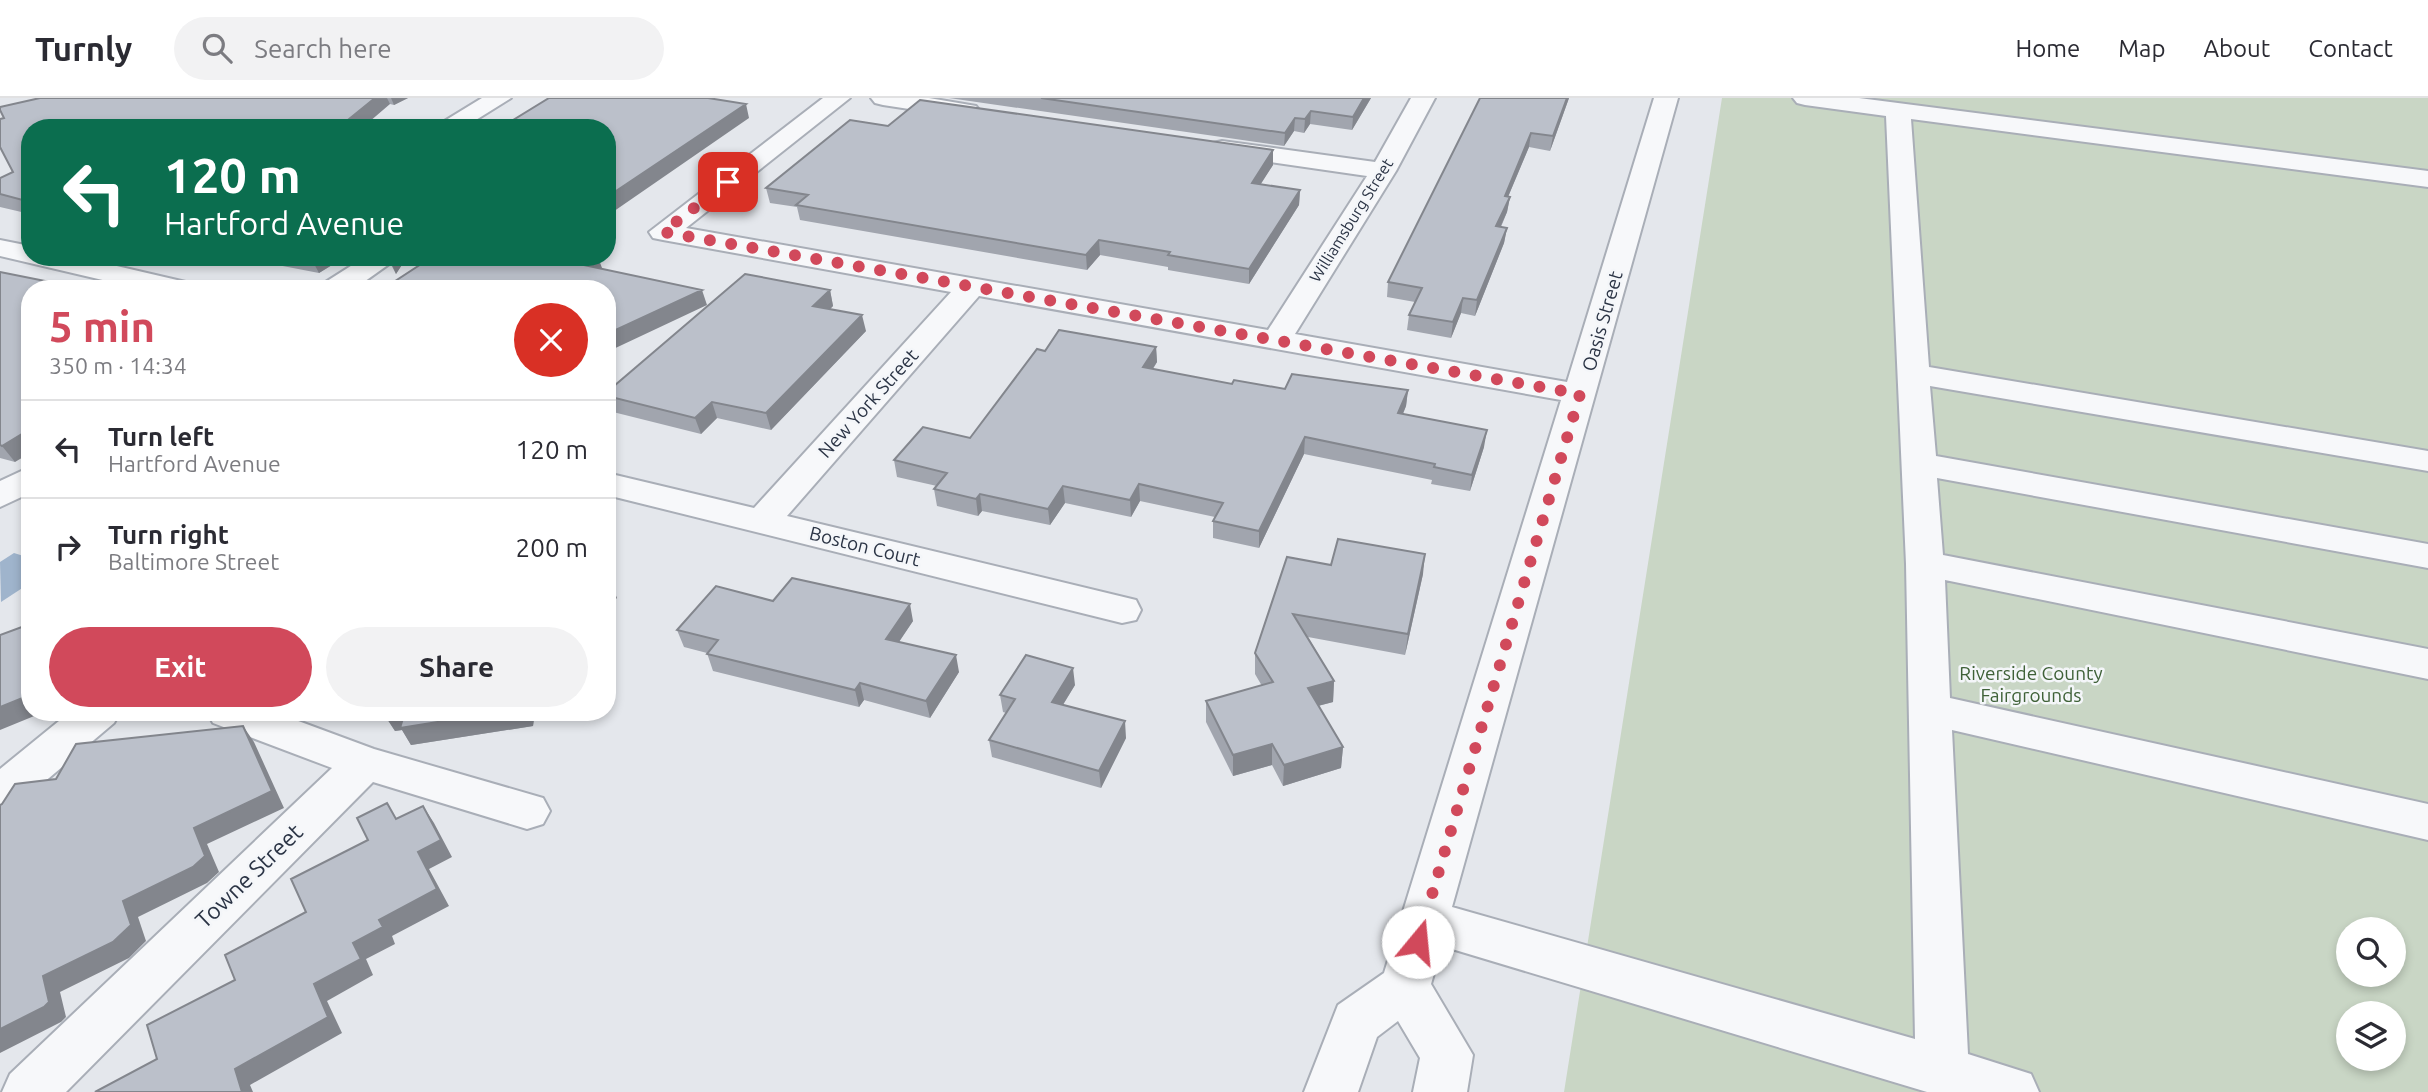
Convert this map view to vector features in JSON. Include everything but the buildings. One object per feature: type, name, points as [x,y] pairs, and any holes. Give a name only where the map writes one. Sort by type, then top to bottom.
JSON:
[{"type":"street","points":[[461,119],[499,98]]},
{"type":"street","points":[[838,98],[663,232],[1580,394]]},
{"type":"street","points":[[883,98],[991,114]]},
{"type":"street","name":"Williamsburg Street","points":[[1276,341],[1382,171],[1423,98]]},
{"type":"street","name":"Oasis Street","points":[[1405,987],[1667,98]]},
{"type":"street","points":[[1805,98],[2428,179]]},
{"type":"street","points":[[1898,110],[1925,564],[1942,1072]]},
{"type":"street","points":[[1193,144],[1382,171]]},
{"type":"street","points":[[0,248],[21,253]]},
{"type":"street","points":[[79,266],[140,280]]},
{"type":"street","points":[[348,280],[371,266]]},
{"type":"street","name":"New York Street","points":[[764,520],[972,286]]},
{"type":"street","points":[[1915,374],[2428,461]]},
{"type":"street","points":[[1919,464],[2428,556]]},
{"type":"street","points":[[0,496],[21,483]]},
{"type":"street","name":"Boston Court","points":[[616,486],[764,520],[1122,610]]},
{"type":"street","points":[[1925,564],[2428,664]]},
{"type":"street","points":[[1928,709],[2428,822]]},
{"type":"street","points":[[0,794],[88,721]]},
{"type":"street","points":[[252,721],[365,763],[527,811]]},
{"type":"street","name":"Towne Street","points":[[29,1092],[365,763]]},
{"type":"street","points":[[1425,920],[2012,1092]]},
{"type":"street","points":[[1331,1092],[1356,1022],[1405,987],[1447,1055],[1440,1092]]},
{"type":"green space","name":"Riverside County Fairgrounds","points":[[1722,98],[2428,98],[2428,1092],[1564,1092]]},
{"type":"water","points":[[14,553],[21,555],[21,589],[1,602],[0,562]]},
{"type":"route","points":[[728,182],[663,232],[1580,394],[1418,942]]}]
